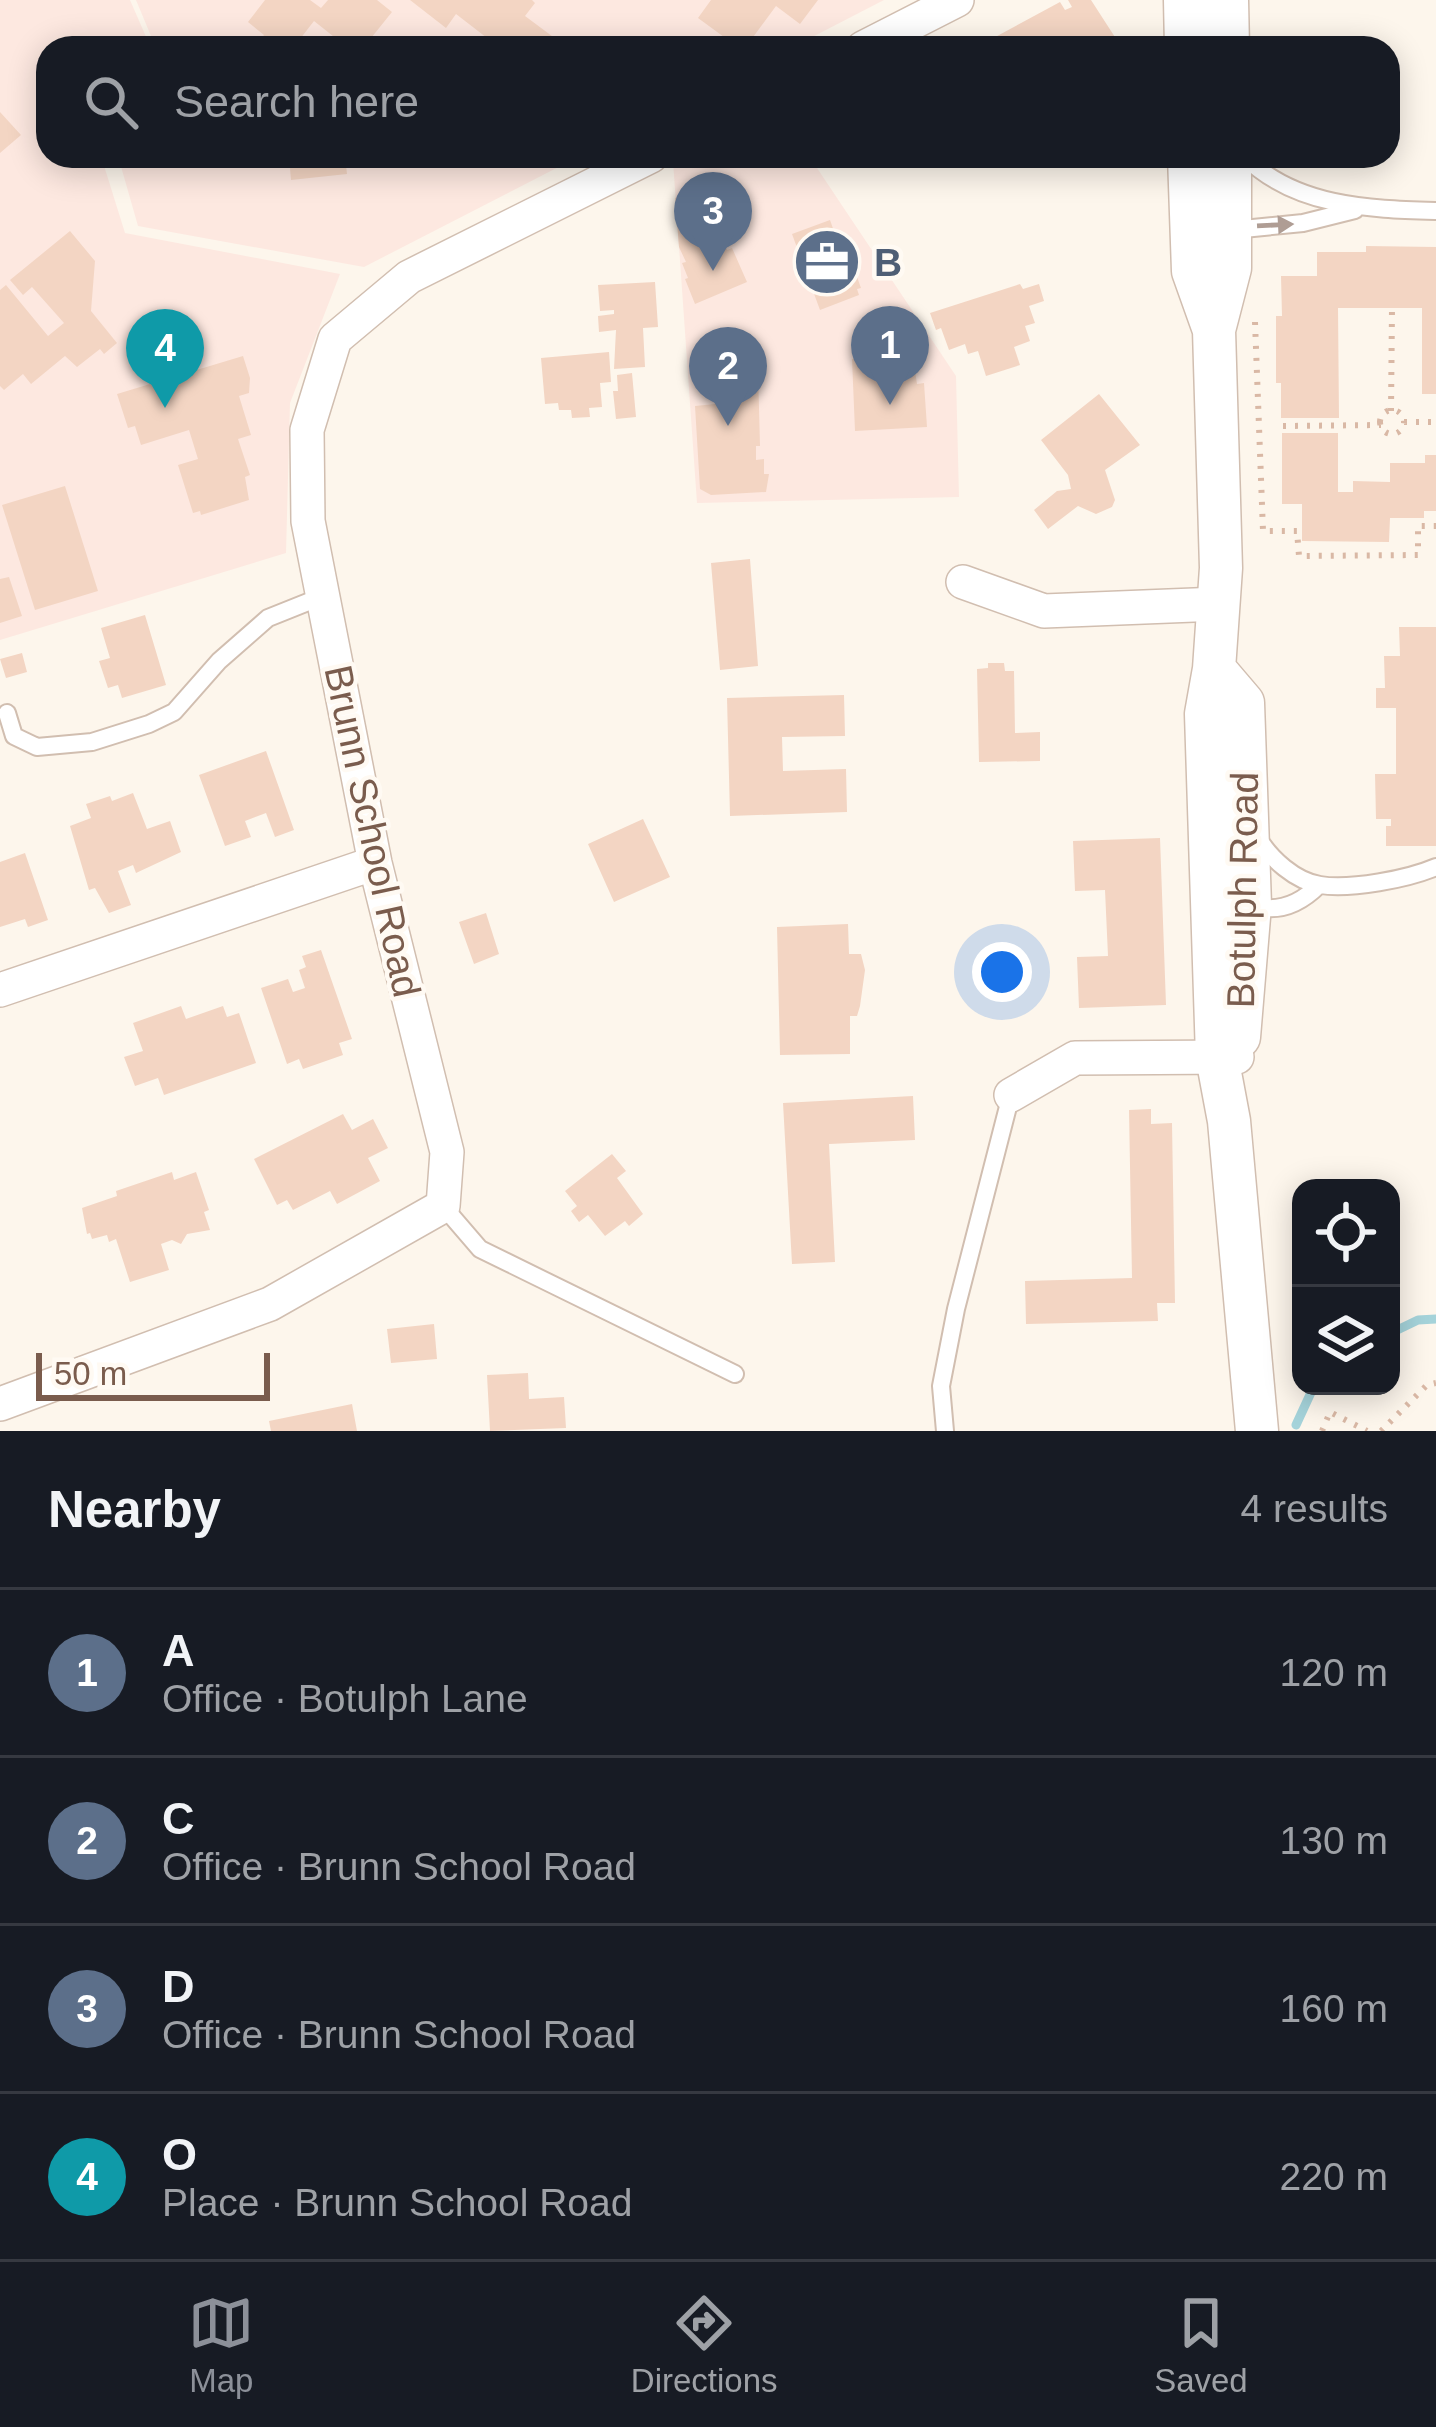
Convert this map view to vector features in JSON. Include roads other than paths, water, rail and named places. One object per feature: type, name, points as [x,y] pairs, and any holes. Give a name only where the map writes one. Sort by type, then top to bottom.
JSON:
[{"type":"street","points":[[886,36],[957,0]]},
{"type":"street","points":[[1185,0],[1186,36]]},
{"type":"street","points":[[1227,0],[1228,36]]},
{"type":"street","name":"Brunn School Road","points":[[443,1206],[447,1152],[375,863],[308,521],[307,430],[335,339],[409,277],[626,168]]},
{"type":"street","name":"Botulph Road","points":[[1193,168],[1230,268],[1235,326],[1219,604],[1206,715],[1229,1121],[1257,1431]]},
{"type":"street","name":"Botulph Road","points":[[1211,226],[1227,168]]},
{"type":"street","points":[[963,582],[1044,611],[1219,604]]},
{"type":"street","name":"Botulph Road","points":[[1214,669],[1244,703],[1248,816],[1250,905],[1227,1057]]},
{"type":"street","points":[[0,990],[375,863]]},
{"type":"street","points":[[1011,1095],[1075,1058],[1227,1057]]},
{"type":"street","points":[[0,1404],[270,1304],[443,1206]]},
{"type":"lane","points":[[1259,168],[1285,188],[1359,209],[1436,211]]},
{"type":"lane","points":[[1211,226],[1303,223],[1359,209]]},
{"type":"lane","points":[[7,713],[14,736],[38,747],[92,742],[149,724],[174,712],[219,661],[268,618],[323,596]]},
{"type":"lane","points":[[1206,715],[1225,782],[1229,880],[1240,898],[1267,910],[1302,902],[1319,885]]},
{"type":"lane","points":[[1248,816],[1268,854],[1319,885],[1396,880],[1436,867]]},
{"type":"lane","points":[[944,1431],[941,1386],[1011,1095]]},
{"type":"lane","points":[[443,1206],[480,1249],[735,1374]]},
{"type":"waterway","points":[[1400,1329],[1418,1320],[1436,1319]]},
{"type":"waterway","points":[[1296,1425],[1310,1395]]},
{"type":"place","name":"B","points":[[827,262]]},
{"type":"place","name":"D","points":[[713,271]]},
{"type":"place","name":"A","points":[[890,405]]},
{"type":"place","name":"O","points":[[165,408]]},
{"type":"place","name":"C","points":[[728,426]]}]
